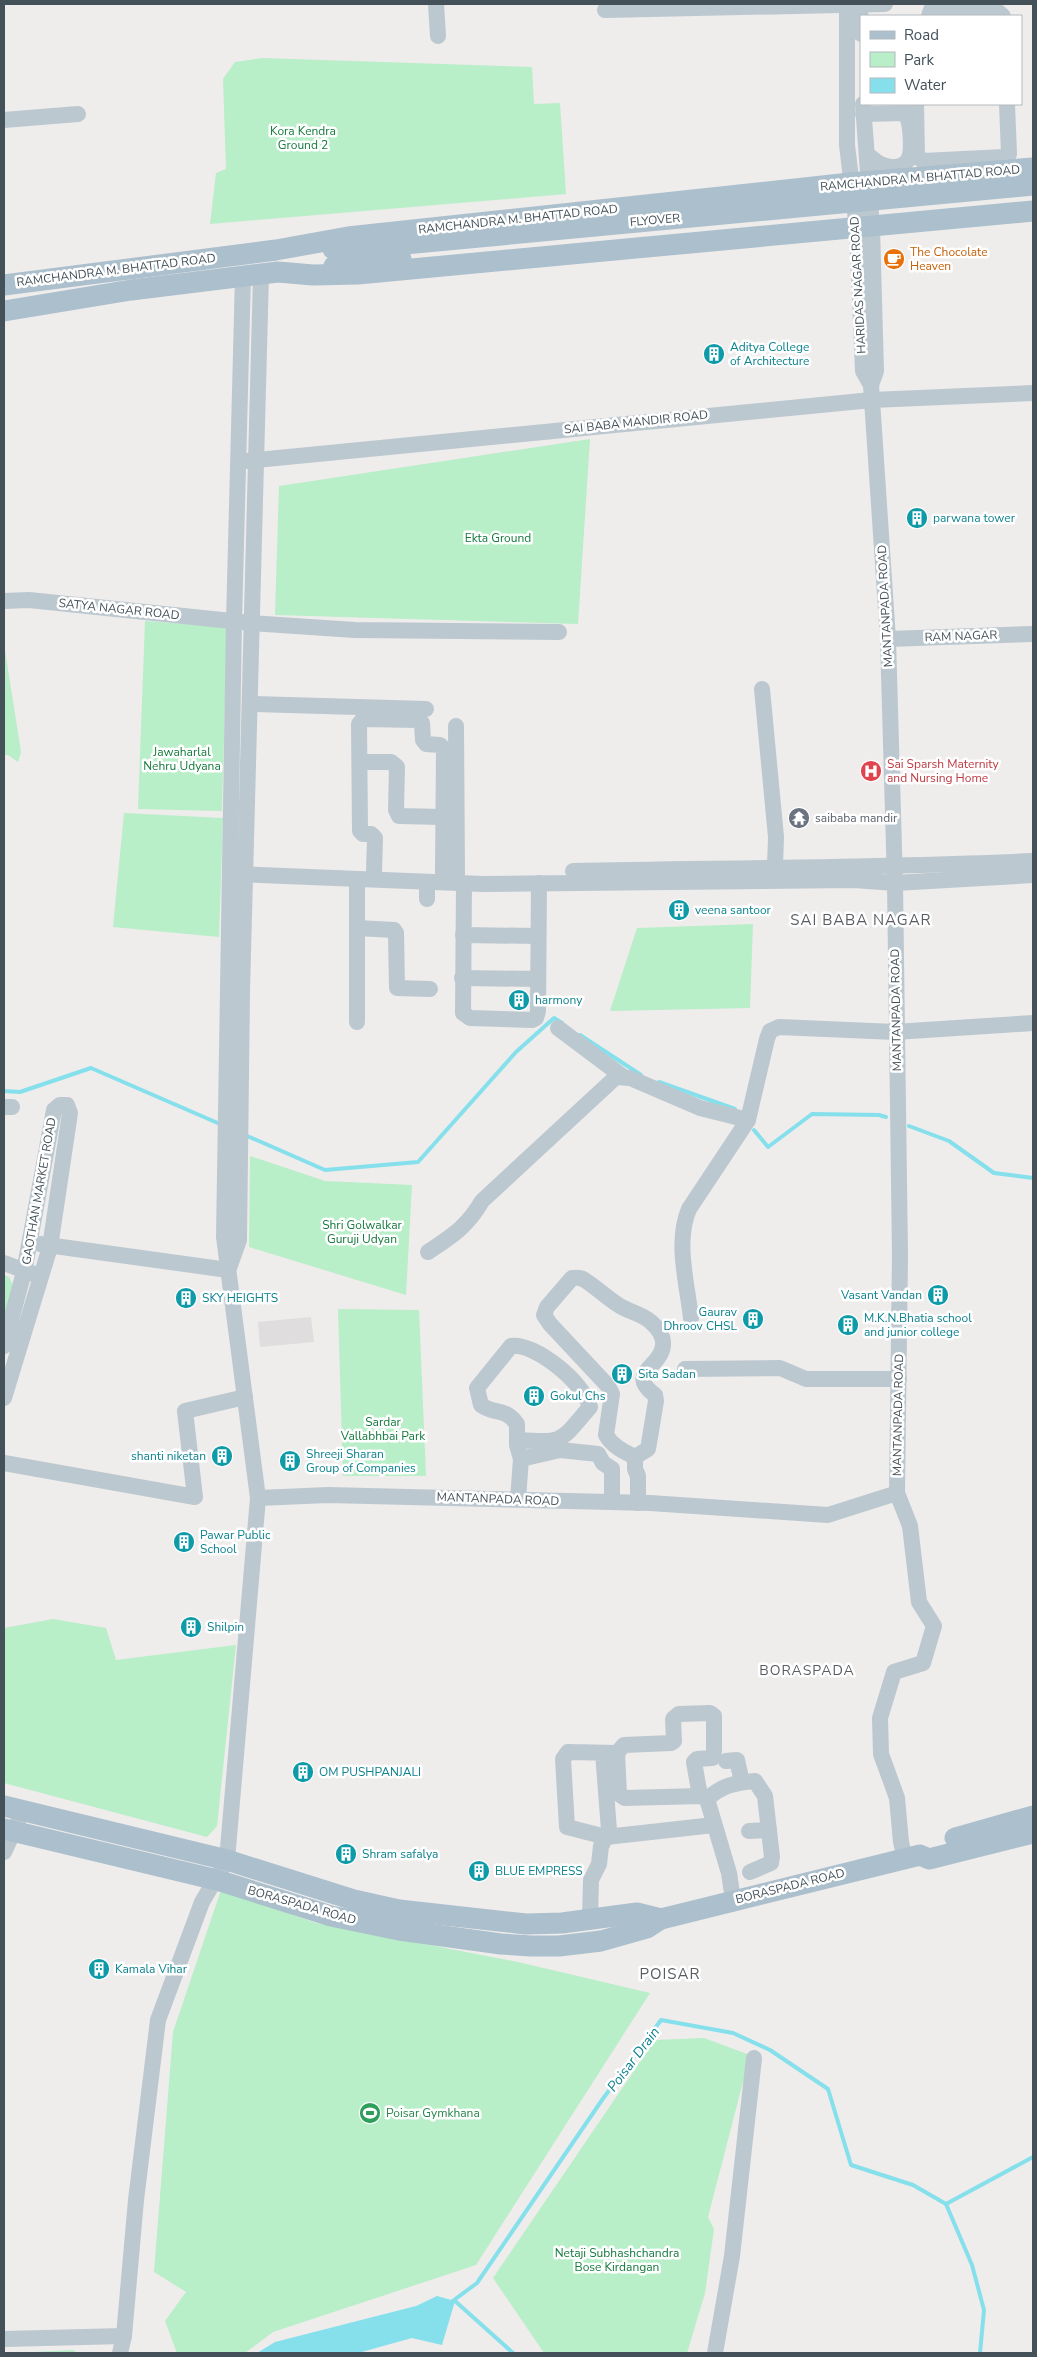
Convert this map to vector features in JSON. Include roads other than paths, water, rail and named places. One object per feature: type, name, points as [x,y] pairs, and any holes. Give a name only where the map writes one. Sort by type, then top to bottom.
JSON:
[{"type":"main road","name":"RAMCHANDRA M. BHATTAD ROAD","points":[[4,285],[276,250],[348,237],[859,182],[1033,168]]},
{"type":"main road","name":"FLYOVER","points":[[261,274],[373,247],[1033,185]]},
{"type":"main road","name":"FLYOVER","points":[[276,250],[333,258],[1033,198]]},
{"type":"main road","name":"RAMCHANDRA M. BHATTAD ROAD","points":[[4,311],[131,290],[261,274],[358,274],[1033,211]]},
{"type":"main road","name":"BORASPADA ROAD","points":[[14,1809],[227,1860],[354,1900],[399,1910],[520,1923],[590,1920],[637,1913],[661,1919]]},
{"type":"main road","name":"BORASPADA ROAD","points":[[912,1857],[927,1846],[1033,1816]]},
{"type":"main road","name":"BORASPADA ROAD","points":[[9,1830],[217,1880],[341,1918],[400,1930],[518,1946],[559,1946],[601,1941],[647,1928],[661,1919],[733,1900],[912,1857],[929,1859],[1033,1834]]},
{"type":"main road","points":[[518,1946],[520,1923]]},
{"type":"street","points":[[436,4],[438,36]]},
{"type":"street","name":"HARIDAS NAGAR ROAD","points":[[847,4],[847,145],[859,182]]},
{"type":"street","points":[[605,10],[885,4]]},
{"type":"street","points":[[930,15],[932,10],[996,10],[1002,15]]},
{"type":"street","points":[[916,105],[917,156],[923,161],[1004,157],[1008,154],[1007,105]]},
{"type":"street","points":[[863,107],[905,113],[909,120],[910,154],[908,160],[899,166],[885,166],[872,158]]},
{"type":"street","name":"HARIDAS NAGAR ROAD","points":[[863,107],[859,182],[876,371],[872,392]]},
{"type":"street","points":[[4,120],[78,114]]},
{"type":"street","points":[[120,2353],[124,2336],[136,2200],[158,2020],[202,1902],[217,1880],[227,1860],[258,1498],[224,1237],[232,1141],[246,870],[251,623],[258,460],[261,274]]},
{"type":"street","points":[[233,1099],[229,869],[239,462],[261,274]]},
{"type":"street","name":"SAI BABA MANDIR ROAD","points":[[239,462],[872,392],[1033,393]]},
{"type":"street","name":"MANTANPADA ROAD","points":[[258,1498],[328,1496],[518,1499],[635,1503],[828,1514],[897,1493],[900,1255],[888,639],[890,560],[884,483],[872,392]]},
{"type":"street","name":"SATYA NAGAR ROAD","points":[[4,601],[29,600],[234,621]]},
{"type":"street","points":[[234,621],[355,630],[559,632]]},
{"type":"street","name":"RAM NAGAR","points":[[888,639],[1033,634]]},
{"type":"street","points":[[762,689],[776,836],[775,866]]},
{"type":"street","points":[[250,704],[426,709]]},
{"type":"street","points":[[374,872],[375,838],[371,834],[363,834],[360,831],[359,724],[363,719],[418,720],[422,723],[423,740],[426,744],[440,745],[444,749],[443,818],[463,935],[462,1008],[463,1013],[470,1018],[532,1020],[536,1018],[538,1011],[538,883]]},
{"type":"street","points":[[454,878],[456,726]]},
{"type":"street","points":[[360,762],[391,762],[397,767],[396,810],[399,816],[443,818]]},
{"type":"street","points":[[229,869],[374,872],[538,883],[854,880],[1033,860]]},
{"type":"street","points":[[246,870],[357,884],[427,890],[454,878],[775,866],[894,875],[1033,875]]},
{"type":"street","points":[[357,884],[357,1022]]},
{"type":"street","points":[[357,928],[394,930],[396,933],[397,988],[430,990]]},
{"type":"street","points":[[463,935],[538,936]]},
{"type":"street","points":[[462,978],[538,979]]},
{"type":"street","points":[[691,1318],[682,1237],[683,1223],[689,1209],[748,1120],[770,1031],[779,1027],[895,1032],[1033,1023]]},
{"type":"street","points":[[558,1028],[622,1076],[700,1108],[748,1120]]},
{"type":"street","points":[[428,1252],[460,1231],[473,1217],[482,1201],[608,1083],[616,1077],[622,1076]]},
{"type":"street","name":"GAOTHAN MARKET ROAD","points":[[4,1346],[24,1272],[54,1110],[60,1105],[67,1105],[70,1114],[50,1246],[4,1398]]},
{"type":"street","points":[[30,1242],[228,1270]]},
{"type":"street","points":[[4,1263],[24,1272],[41,1276]]},
{"type":"street","points":[[635,1463],[609,1441],[606,1435],[612,1394],[608,1386],[550,1324],[544,1315],[547,1307],[572,1278],[580,1278],[621,1306],[649,1320],[659,1330],[663,1344],[659,1357],[644,1374],[643,1382],[655,1395],[656,1401],[648,1449],[635,1463],[632,1475],[635,1503]]},
{"type":"street","points":[[518,1440],[558,1441],[564,1437],[590,1407],[588,1398],[569,1377],[540,1354],[519,1345],[510,1346],[477,1388],[477,1398],[481,1405],[487,1409],[505,1412],[513,1417],[519,1428],[518,1440],[521,1459],[518,1499]]},
{"type":"street","points":[[685,1369],[780,1368],[806,1378],[899,1378]]},
{"type":"street","points":[[4,1463],[195,1496],[185,1411],[245,1397]]},
{"type":"street","points":[[521,1459],[560,1450],[598,1454],[603,1464],[610,1465],[612,1469],[612,1502]]},
{"type":"street","points":[[897,1493],[910,1526],[919,1602],[934,1626],[923,1663],[894,1672],[880,1718],[881,1754],[897,1798],[901,1842],[912,1857]]},
{"type":"street","points":[[714,1824],[606,1837],[567,1827],[563,1760],[568,1752],[610,1753],[624,1745],[671,1743],[674,1741],[673,1719],[679,1714],[710,1713],[714,1716],[714,1751],[712,1758],[697,1759],[694,1762],[703,1797],[714,1824],[728,1873],[733,1900]]},
{"type":"street","points":[[610,1753],[620,1794],[625,1798],[703,1797],[720,1787],[755,1781],[761,1787],[765,1796],[771,1863],[750,1872]]},
{"type":"street","points":[[590,1920],[591,1880],[599,1864],[601,1846],[609,1830],[610,1753]]},
{"type":"street","points":[[726,1760],[737,1760],[742,1782]]},
{"type":"street","points":[[4,1852],[14,1809]]},
{"type":"street","points":[[750,1831],[769,1830]]},
{"type":"street","points":[[716,2353],[733,2247],[754,2058]]},
{"type":"street","points":[[4,2339],[124,2336]]},
{"type":"water","points":[[437,2296],[455,2301],[442,2345],[412,2338],[358,2353],[257,2353],[275,2342],[416,2306]]},
{"type":"waterway","points":[[245,1135],[325,1170],[418,1162],[516,1052],[554,1018],[562,1023]]},
{"type":"waterway","points":[[580,1035],[641,1075]]},
{"type":"waterway","points":[[4,1091],[20,1092],[91,1068],[220,1124]]},
{"type":"waterway","points":[[659,1082],[735,1109]]},
{"type":"waterway","points":[[754,1130],[768,1147],[812,1114],[879,1115],[886,1117]]},
{"type":"waterway","points":[[909,1126],[949,1141],[994,1173],[1033,1178]]},
{"type":"waterway","name":"Poisar Drain","points":[[450,2303],[477,2283],[602,2100],[661,2020],[733,2033],[770,2050],[828,2089],[851,2165],[913,2185],[946,2204],[1033,2157]]},
{"type":"waterway","points":[[946,2204],[972,2265],[984,2310],[980,2353]]},
{"type":"waterway","points":[[455,2301],[513,2353]]},
{"type":"place","name":"The Chocolate Heaven","points":[[894,259]]},
{"type":"place","name":"Aditya College of Architecture","points":[[714,354]]},
{"type":"place","name":"parwana tower","points":[[917,518]]},
{"type":"place","name":"Sai Sparsh Maternity and Nursing Home","points":[[871,771]]},
{"type":"place","name":"saibaba mandir","points":[[799,818]]},
{"type":"place","name":"veena santoor","points":[[679,910]]},
{"type":"place","name":"harmony","points":[[519,1000]]},
{"type":"place","name":"Vasant Vandan","points":[[938,1295]]},
{"type":"place","name":"SKY HEIGHTS","points":[[186,1298]]},
{"type":"place","name":"Gaurav Dhroov CHSL","points":[[753,1319]]},
{"type":"place","name":"M.K.N.Bhatia school and junior college","points":[[848,1325]]},
{"type":"place","name":"Sita Sadan","points":[[622,1374]]},
{"type":"place","name":"Gokul Chs","points":[[534,1396]]},
{"type":"place","name":"shanti niketan","points":[[222,1456]]},
{"type":"place","name":"Shreeji Sharan Group of Companies","points":[[290,1461]]},
{"type":"place","name":"Pawar Public School","points":[[184,1542]]},
{"type":"place","name":"Shilpin","points":[[191,1627]]},
{"type":"place","name":"OM PUSHPANJALI","points":[[303,1772]]},
{"type":"place","name":"Shram safalya","points":[[346,1854]]},
{"type":"place","name":"BLUE EMPRESS","points":[[479,1871]]},
{"type":"place","name":"Kamala Vihar","points":[[99,1969]]},
{"type":"place","name":"Poisar Gymkhana","points":[[370,2113]]},
{"type":"district","name":"SAI BABA NAGAR","points":[[861,920]]},
{"type":"district","name":"BORASPADA","points":[[807,1670]]},
{"type":"district","name":"POISAR","points":[[670,1974]]},
{"type":"park label","name":"Kora Kendra Ground 2","points":[[303,138]]},
{"type":"park label","name":"Ekta Ground","points":[[498,538]]},
{"type":"park label","name":"Jawaharlal Nehru Udyana","points":[[182,759]]},
{"type":"park label","name":"Shri Golwalkar Guruji Udyan","points":[[362,1232]]},
{"type":"park label","name":"Sardar Vallabhbai Park","points":[[383,1429]]},
{"type":"park label","name":"Netaji Subhashchandra Bose Kirdangan","points":[[617,2260]]}]
